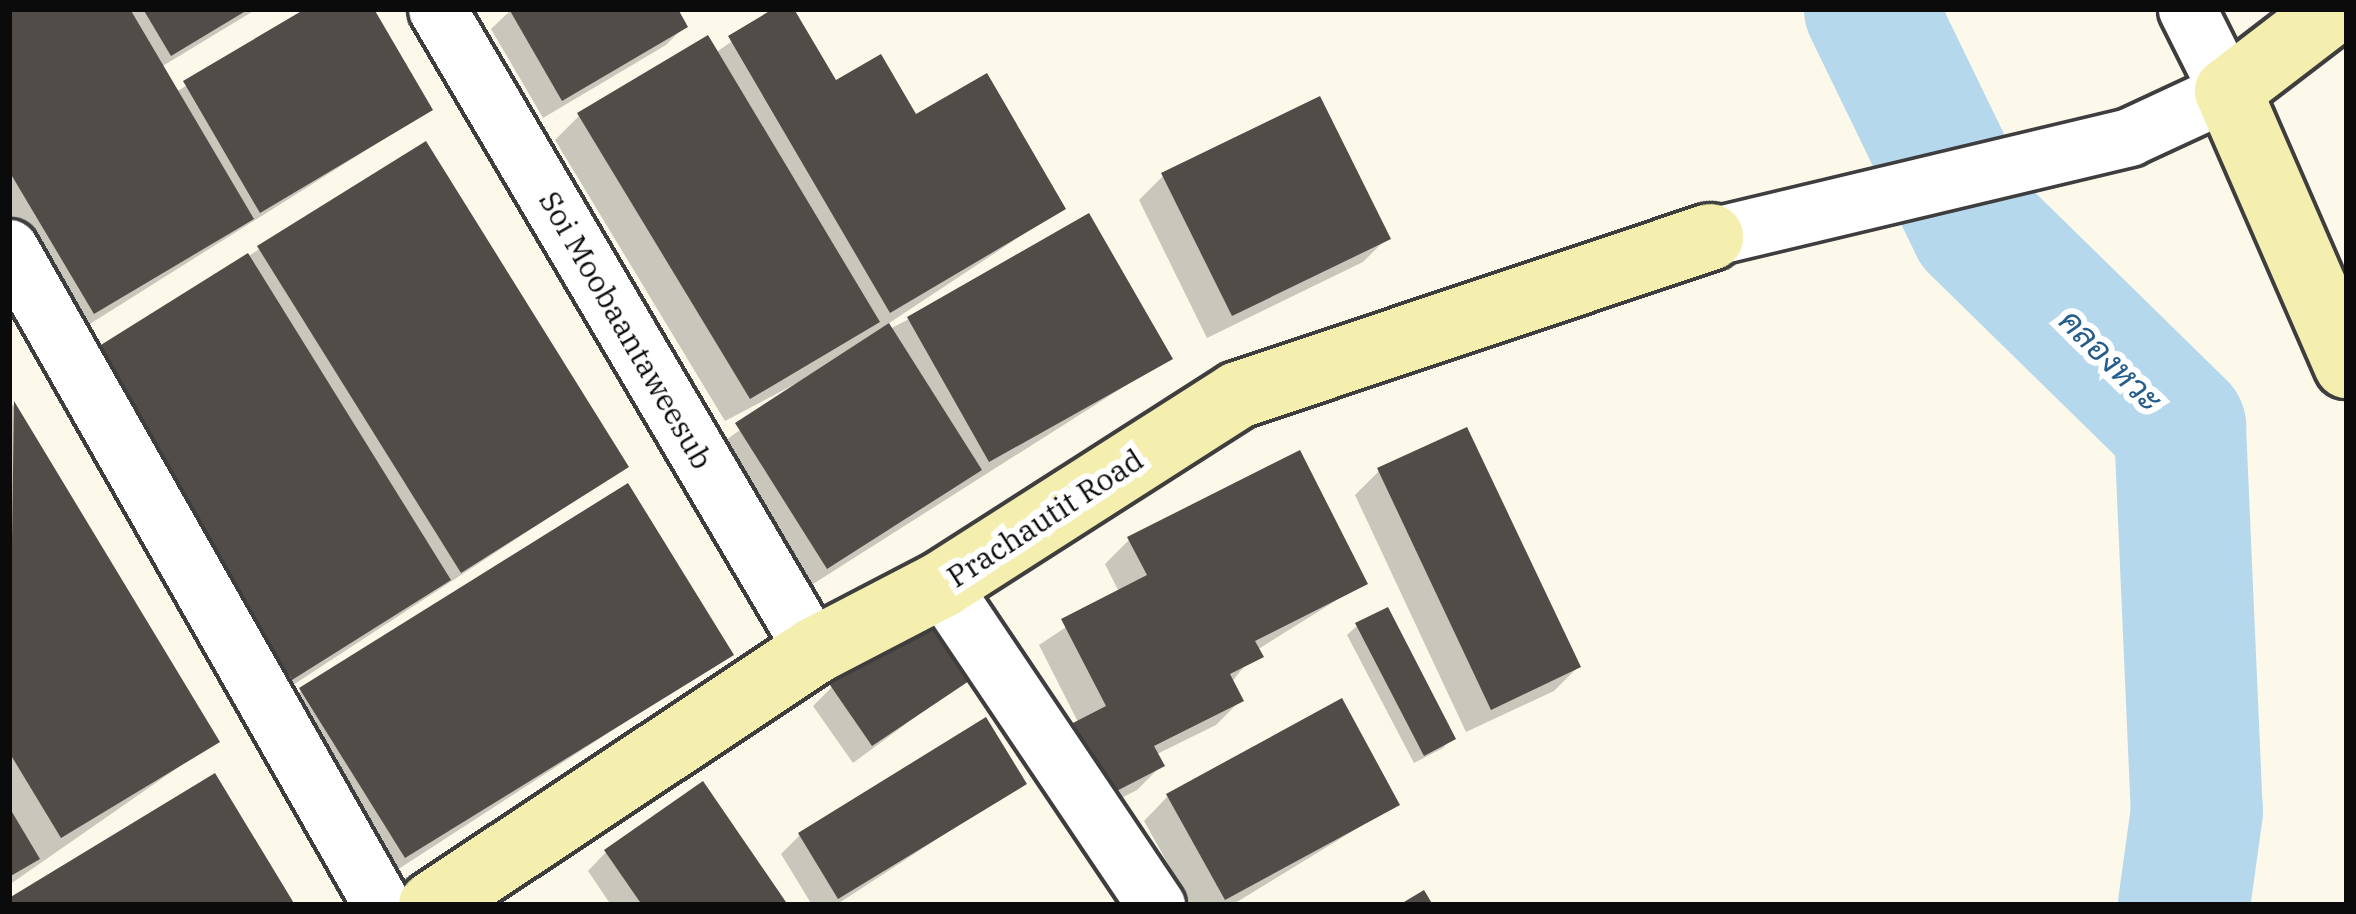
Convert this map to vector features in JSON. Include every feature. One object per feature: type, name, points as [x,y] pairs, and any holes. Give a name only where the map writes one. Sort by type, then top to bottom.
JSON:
[{"type":"street","name":"Soi Moobaantaweesub","points":[[437,9],[814,651]]},
{"type":"street","points":[[2187,9],[2228,91],[2347,365]]},
{"type":"street","points":[[1710,237],[2128,137],[2228,91],[2335,9]]},
{"type":"street","name":"Prachautit Road","points":[[432,905],[814,651],[941,585],[1238,395],[1710,237]]},
{"type":"street","points":[[9,248],[382,905]]},
{"type":"street","points":[[941,585],[1156,905]]},
{"type":"building","points":[[9,9],[130,9],[254,219],[94,314],[9,171]]},
{"type":"building","points":[[143,9],[249,9],[171,56]]},
{"type":"building","points":[[305,9],[374,9],[433,110],[260,213],[183,81]]},
{"type":"building","points":[[509,9],[678,9],[688,27],[562,101]]},
{"type":"building","points":[[773,9],[794,9],[836,80],[881,54],[916,114],[987,73],[1066,209],[890,313],[728,36]]},
{"type":"building","points":[[708,35],[880,322],[750,399],[577,113]]},
{"type":"building","points":[[1320,96],[1391,239],[1232,316],[1161,173]]},
{"type":"building","points":[[426,141],[629,467],[461,573],[257,246]]},
{"type":"building","points":[[1089,213],[1173,359],[989,462],[907,317]]},
{"type":"building","points":[[248,253],[451,580],[292,680],[88,353]]},
{"type":"building","points":[[889,323],[982,470],[827,569],[735,423]]},
{"type":"building","points":[[14,401],[220,742],[61,838],[9,752]]},
{"type":"building","points":[[1467,427],[1581,667],[1491,710],[1377,468]]},
{"type":"building","points":[[1300,450],[1368,584],[1255,641],[1264,657],[1230,674],[1244,701],[1154,746],[1165,766],[1105,797],[1069,725],[1106,706],[1061,619],[1147,575],[1127,537]]},
{"type":"building","points":[[628,483],[734,655],[405,858],[299,688]]},
{"type":"building","points":[[1388,607],[1456,739],[1424,756],[1355,623]]},
{"type":"building","points":[[929,617],[972,679],[872,746],[830,685]]},
{"type":"building","points":[[1342,698],[1400,805],[1225,900],[1166,794]]},
{"type":"building","points":[[986,717],[1027,784],[838,899],[798,833]]},
{"type":"building","points":[[215,773],[295,905],[9,905],[9,898]]},
{"type":"building","points":[[703,781],[788,905],[642,905],[604,850]]},
{"type":"building","points":[[9,807],[40,859],[9,877]]},
{"type":"building","points":[[1424,890],[1433,905],[1399,905]]},
{"type":"waterway","name":"คลองหวะ","points":[[1870,9],[1976,227],[2180,427],[2197,811],[2184,905]]}]
